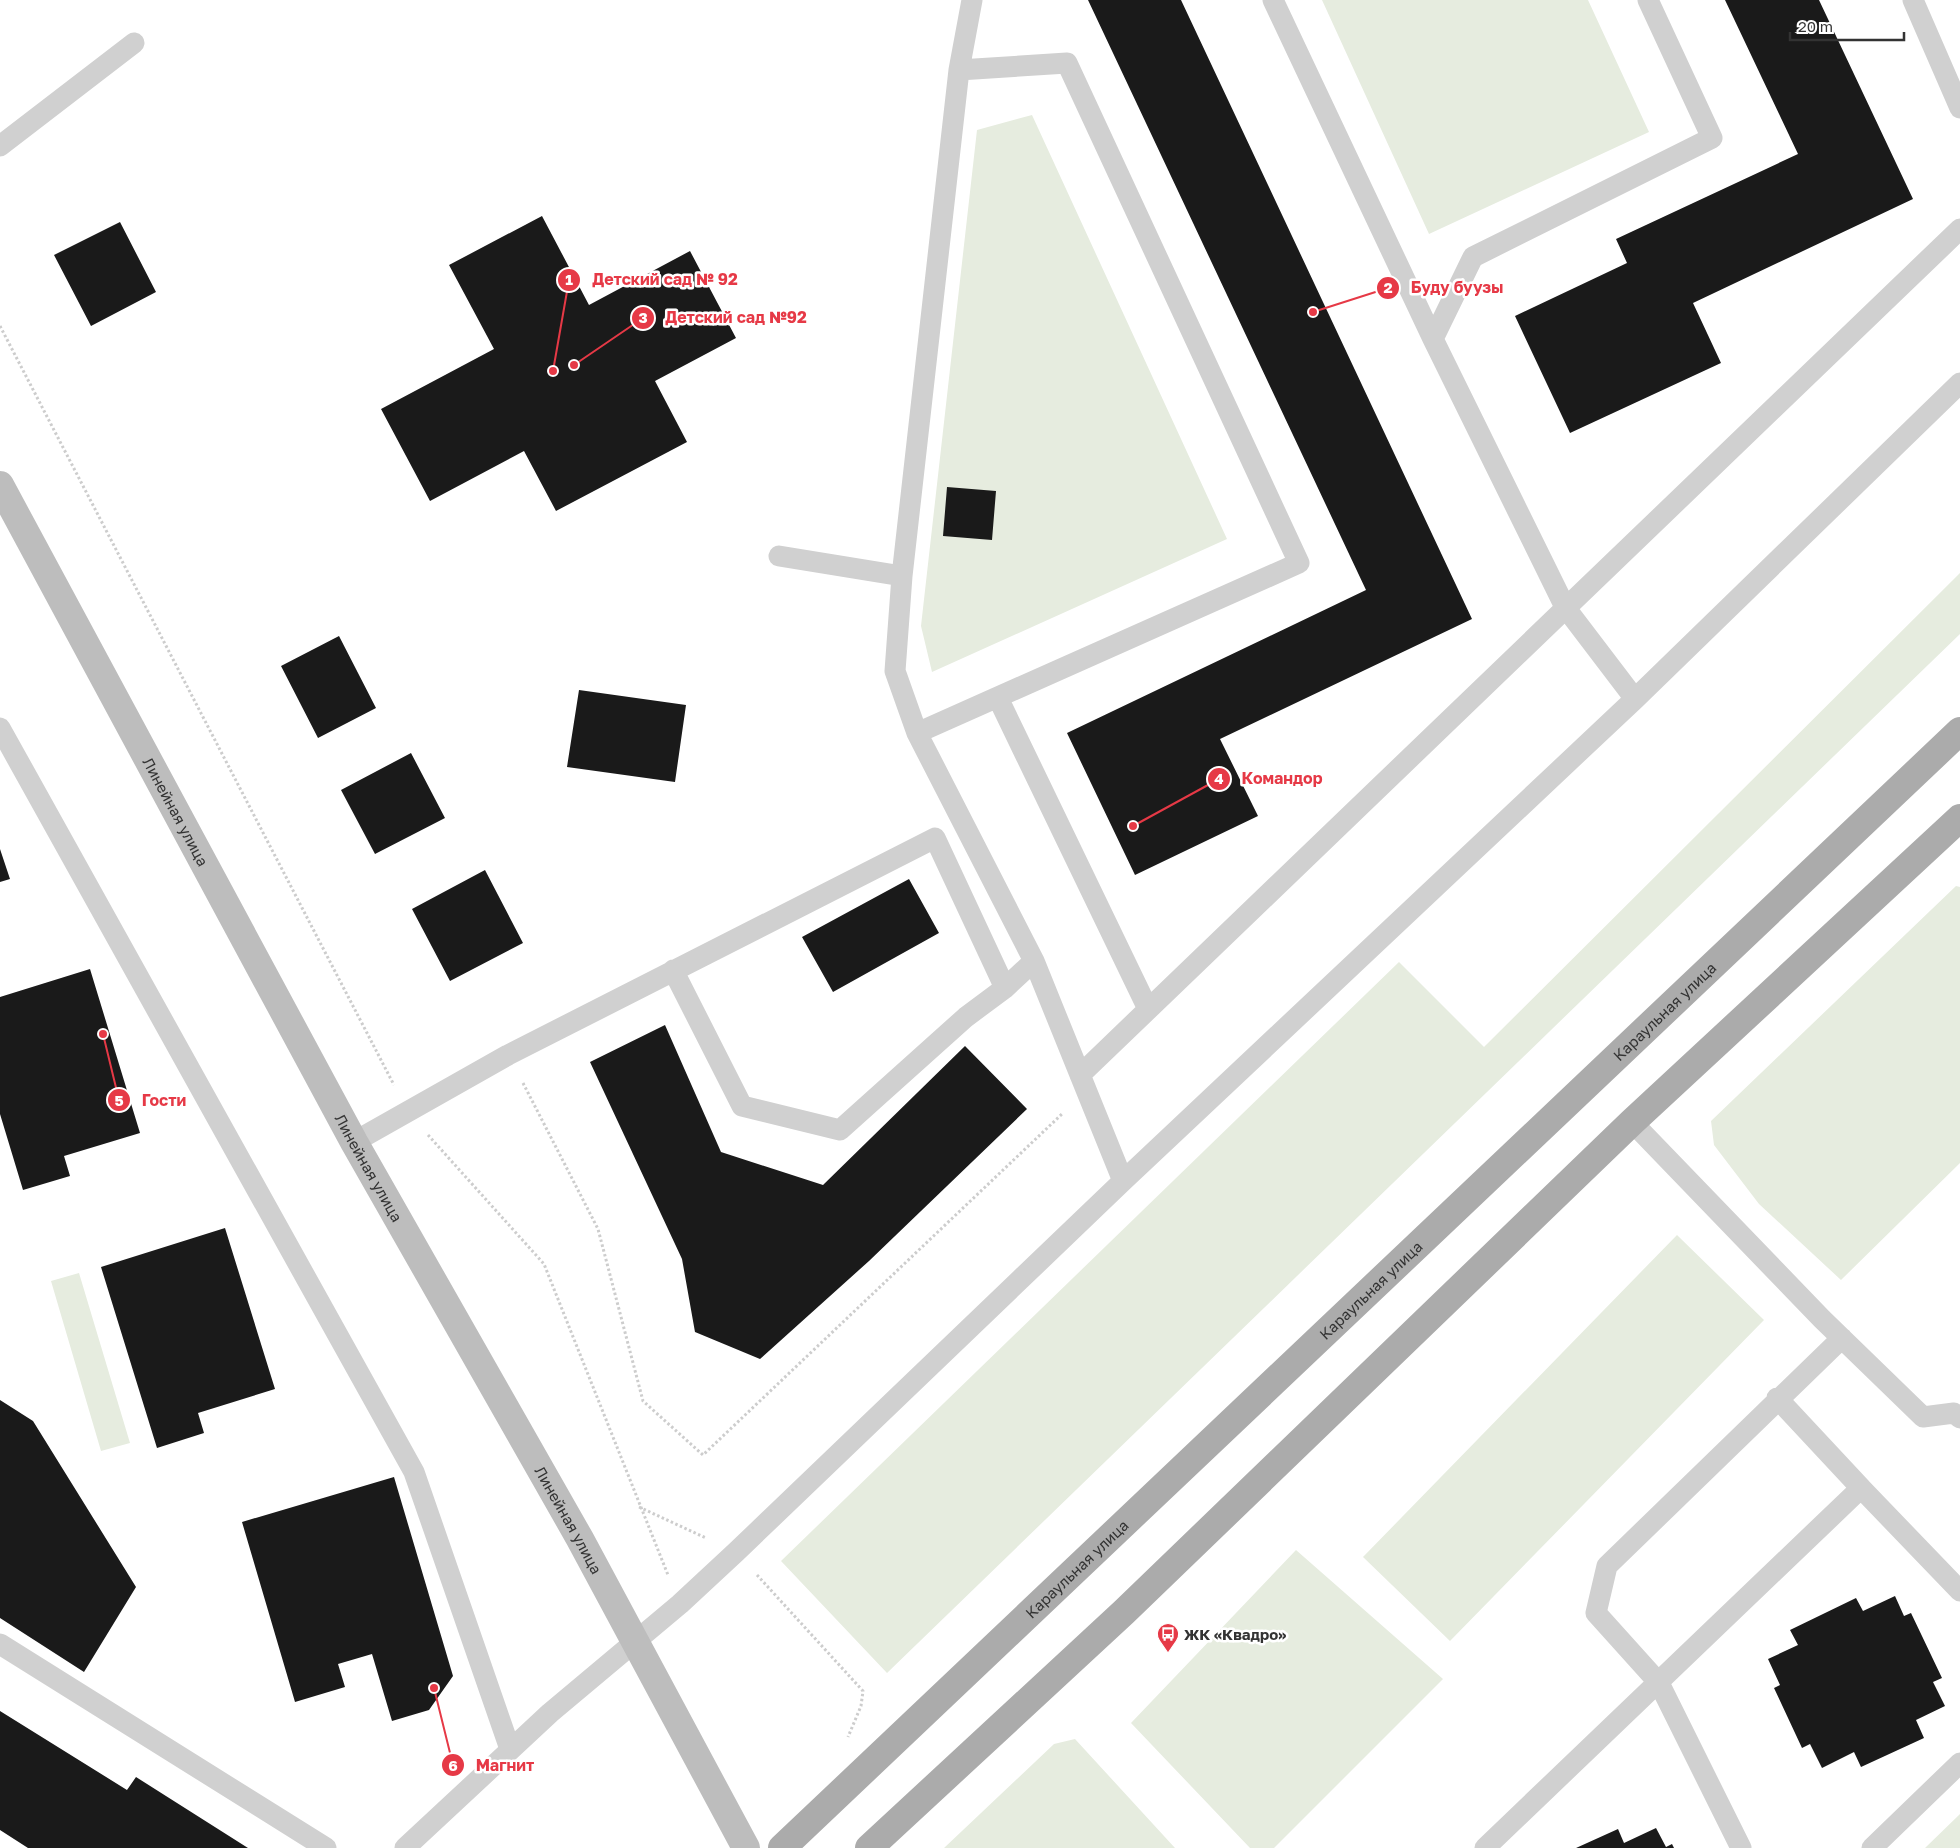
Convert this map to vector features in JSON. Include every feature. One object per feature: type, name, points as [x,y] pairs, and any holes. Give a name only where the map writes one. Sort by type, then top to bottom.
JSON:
[{"type":"main road","name":"Караульная улица","points":[[782,1848],[1960,731]]},
{"type":"main road","points":[[869,1848],[1124,1612],[1632,1122],[1960,818]]},
{"type":"street","name":"Линейная улица","points":[[0,484],[354,1142],[580,1539],[746,1848]]},
{"type":"lane","points":[[972,0],[959,70],[902,576],[895,671],[917,734],[1034,961],[1123,1181]]},
{"type":"lane","points":[[1273,0],[1432,339],[1565,607],[1636,699]]},
{"type":"lane","points":[[1432,339],[1473,257],[1712,138],[1648,0]]},
{"type":"lane","points":[[1913,0],[1960,108]]},
{"type":"lane","points":[[0,146],[134,43]]},
{"type":"lane","points":[[917,734],[1298,563],[1067,63],[959,70]]},
{"type":"lane","points":[[1083,1083],[1148,1009],[1960,229]]},
{"type":"lane","points":[[405,1848],[510,1749],[680,1604],[736,1552],[1123,1181],[1636,699],[1960,383]]},
{"type":"lane","points":[[780,556],[902,576]]},
{"type":"lane","points":[[998,698],[1148,1009]]},
{"type":"lane","points":[[0,728],[414,1472],[510,1749]]},
{"type":"lane","points":[[354,1142],[409,1113],[508,1055],[935,838],[1005,988]]},
{"type":"lane","points":[[673,970],[742,1106],[840,1130],[966,1017],[1005,988],[1034,961]]},
{"type":"lane","points":[[1632,1122],[1842,1338],[1923,1417],[1958,1413]]},
{"type":"lane","points":[[1741,1848],[1659,1683],[1596,1613],[1606,1566],[1777,1398],[1842,1338]]},
{"type":"lane","points":[[1777,1398],[1860,1488],[1960,1591]]},
{"type":"lane","points":[[1485,1848],[1860,1488]]},
{"type":"lane","points":[[0,1644],[326,1848]]},
{"type":"lane","points":[[1872,1848],[1960,1764]]},
{"type":"path","points":[[0,326],[409,1113],[544,1264],[639,1506],[680,1604]]},
{"type":"path","points":[[508,1055],[598,1229],[643,1401],[703,1456],[1083,1083]]},
{"type":"path","points":[[639,1506],[736,1552],[863,1691],[861,1706],[846,1740]]},
{"type":"shaded area","points":[[1322,0],[1588,0],[1649,132],[1429,234]]},
{"type":"shaded area","points":[[1032,115],[1227,539],[932,672],[921,626],[977,130]]},
{"type":"shaded area","points":[[1960,573],[1960,634],[887,1673],[781,1561],[1399,962],[1484,1047]]},
{"type":"shaded area","points":[[1956,886],[1960,887],[1960,1163],[1841,1280],[1759,1204],[1714,1145],[1711,1121]]},
{"type":"shaded area","points":[[1677,1235],[1764,1320],[1450,1641],[1363,1557]]},
{"type":"shaded area","points":[[79,1273],[130,1443],[101,1451],[51,1281]]},
{"type":"shaded area","points":[[1296,1550],[1443,1679],[1274,1848],[1250,1848],[1131,1723]]},
{"type":"shaded area","points":[[1075,1739],[1175,1848],[944,1848],[1054,1744]]},
{"type":"shaded area","points":[[1960,1814],[1960,1848],[1925,1848]]},
{"type":"building","points":[[1088,0],[1181,0],[1472,619],[1220,739],[1258,816],[1135,875],[1067,733],[1366,590]]},
{"type":"building","points":[[1725,0],[1819,0],[1913,199],[1693,303],[1721,363],[1570,433],[1515,316],[1627,263],[1616,239],[1798,154]]},
{"type":"building","points":[[542,216],[589,305],[690,251],[736,338],[655,381],[687,442],[556,511],[524,451],[430,501],[381,409],[494,349],[449,265]]},
{"type":"building","points":[[120,222],[156,292],[91,326],[54,255]]},
{"type":"building","points":[[947,487],[996,491],[992,540],[943,536]]},
{"type":"building","points":[[339,636],[376,708],[318,738],[281,666]]},
{"type":"building","points":[[579,690],[686,705],[675,782],[567,767]]},
{"type":"building","points":[[411,753],[445,818],[375,854],[341,790]]},
{"type":"building","points":[[0,849],[10,879],[0,882]]},
{"type":"building","points":[[485,870],[523,943],[450,981],[412,909]]},
{"type":"building","points":[[909,879],[939,933],[833,992],[802,937]]},
{"type":"building","points":[[90,969],[140,1133],[64,1156],[70,1176],[23,1190],[0,1114],[0,997]]},
{"type":"building","points":[[665,1025],[721,1152],[823,1185],[965,1046],[1027,1109],[869,1261],[760,1359],[695,1332],[682,1259],[590,1062]]},
{"type":"building","points":[[225,1228],[275,1389],[198,1413],[204,1433],[157,1448],[101,1267]]},
{"type":"building","points":[[0,1400],[33,1421],[136,1587],[84,1672],[0,1618]]},
{"type":"building","points":[[394,1477],[453,1676],[429,1710],[392,1721],[372,1654],[338,1664],[345,1687],[295,1702],[242,1522]]},
{"type":"building","points":[[1895,1596],[1904,1616],[1911,1613],[1942,1678],[1933,1682],[1945,1706],[1916,1720],[1924,1738],[1861,1767],[1854,1752],[1822,1768],[1810,1744],[1802,1748],[1774,1688],[1780,1685],[1768,1659],[1798,1645],[1790,1630],[1856,1598],[1863,1611]]},
{"type":"building","points":[[0,1711],[127,1790],[136,1777],[248,1848],[28,1848],[0,1830]]},
{"type":"building","points":[[1656,1828],[1666,1847],[1672,1844],[1674,1848],[1576,1848],[1618,1829],[1624,1843]]},
{"type":"place","name":"Буду буузы","points":[[1313,312]]},
{"type":"place","name":"Детский сад №92","points":[[574,365]]},
{"type":"place","name":"Детский сад № 92","points":[[553,371]]},
{"type":"place","name":"Командор","points":[[1133,826]]},
{"type":"place","name":"Гости","points":[[103,1034]]},
{"type":"place","name":"ЖК «Квадро»","points":[[1168,1653]]},
{"type":"place","name":"Магнит","points":[[434,1688]]}]
